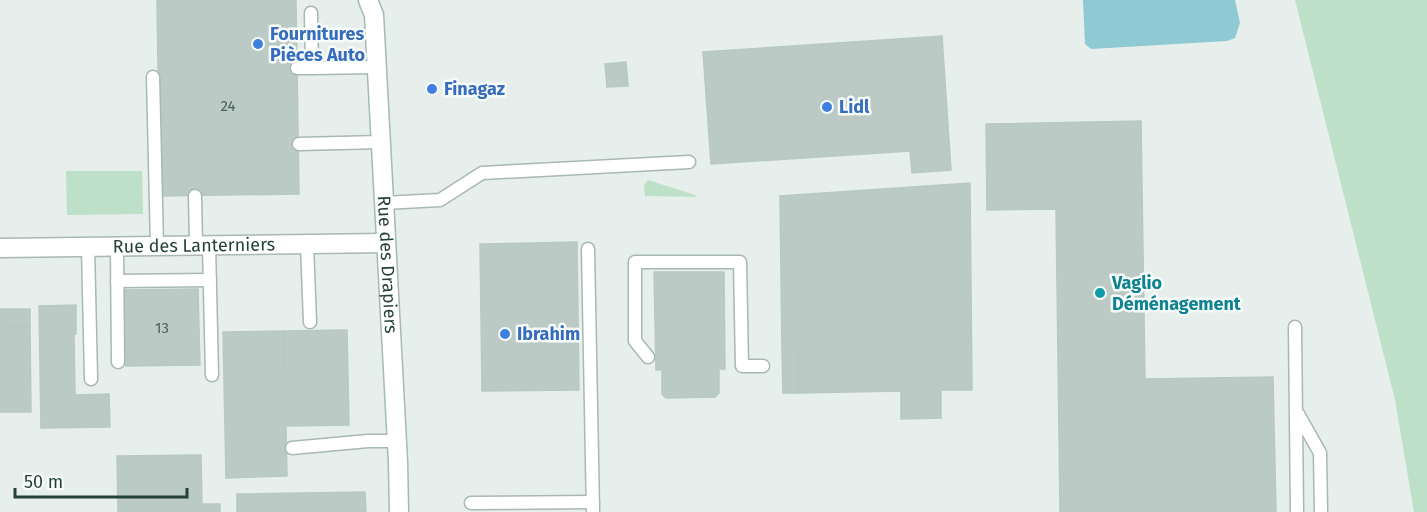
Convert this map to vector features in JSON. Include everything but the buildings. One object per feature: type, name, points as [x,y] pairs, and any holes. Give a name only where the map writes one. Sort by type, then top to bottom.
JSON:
[{"type":"street","name":"Rue des Drapiers","points":[[374,5],[399,512]]},
{"type":"street","name":"Rue des Lanterniers","points":[[0,248],[386,243]]},
{"type":"lane","points":[[311,13],[312,68]]},
{"type":"lane","points":[[297,68],[377,67]]},
{"type":"lane","points":[[153,77],[157,246]]},
{"type":"lane","points":[[299,144],[381,142]]},
{"type":"lane","points":[[384,203],[441,200],[482,173],[689,162]]},
{"type":"lane","points":[[195,196],[210,280],[213,375]]},
{"type":"lane","points":[[307,244],[310,322]]},
{"type":"lane","points":[[117,246],[118,362]]},
{"type":"lane","points":[[88,247],[91,379]]},
{"type":"lane","points":[[471,503],[593,507],[588,249]]},
{"type":"lane","points":[[648,357],[635,341],[635,262],[740,262],[742,366],[763,366]]},
{"type":"lane","points":[[117,281],[210,280]]},
{"type":"lane","points":[[1295,327],[1297,512]]},
{"type":"lane","points":[[1296,412],[1320,453],[1321,512]]},
{"type":"lane","points":[[292,448],[368,441],[397,441]]},
{"type":"green space","points":[[1295,0],[1427,0],[1427,512],[1414,512],[1395,400]]},
{"type":"green space","points":[[66,171],[142,171],[143,214],[67,215]]},
{"type":"green space","points":[[648,180],[697,197],[645,196],[644,185]]},
{"type":"water","points":[[1083,0],[1235,0],[1240,23],[1235,38],[1227,41],[1091,49],[1085,44]]},
{"type":"place","name":"Fournitures Pièces Auto","points":[[258,44]]},
{"type":"place","name":"Finagaz","points":[[432,89]]},
{"type":"place","name":"Lidl","points":[[827,107]]},
{"type":"place","name":"Vaglio Déménagement","points":[[1100,293]]},
{"type":"place","name":"Ibrahim","points":[[505,334]]}]
